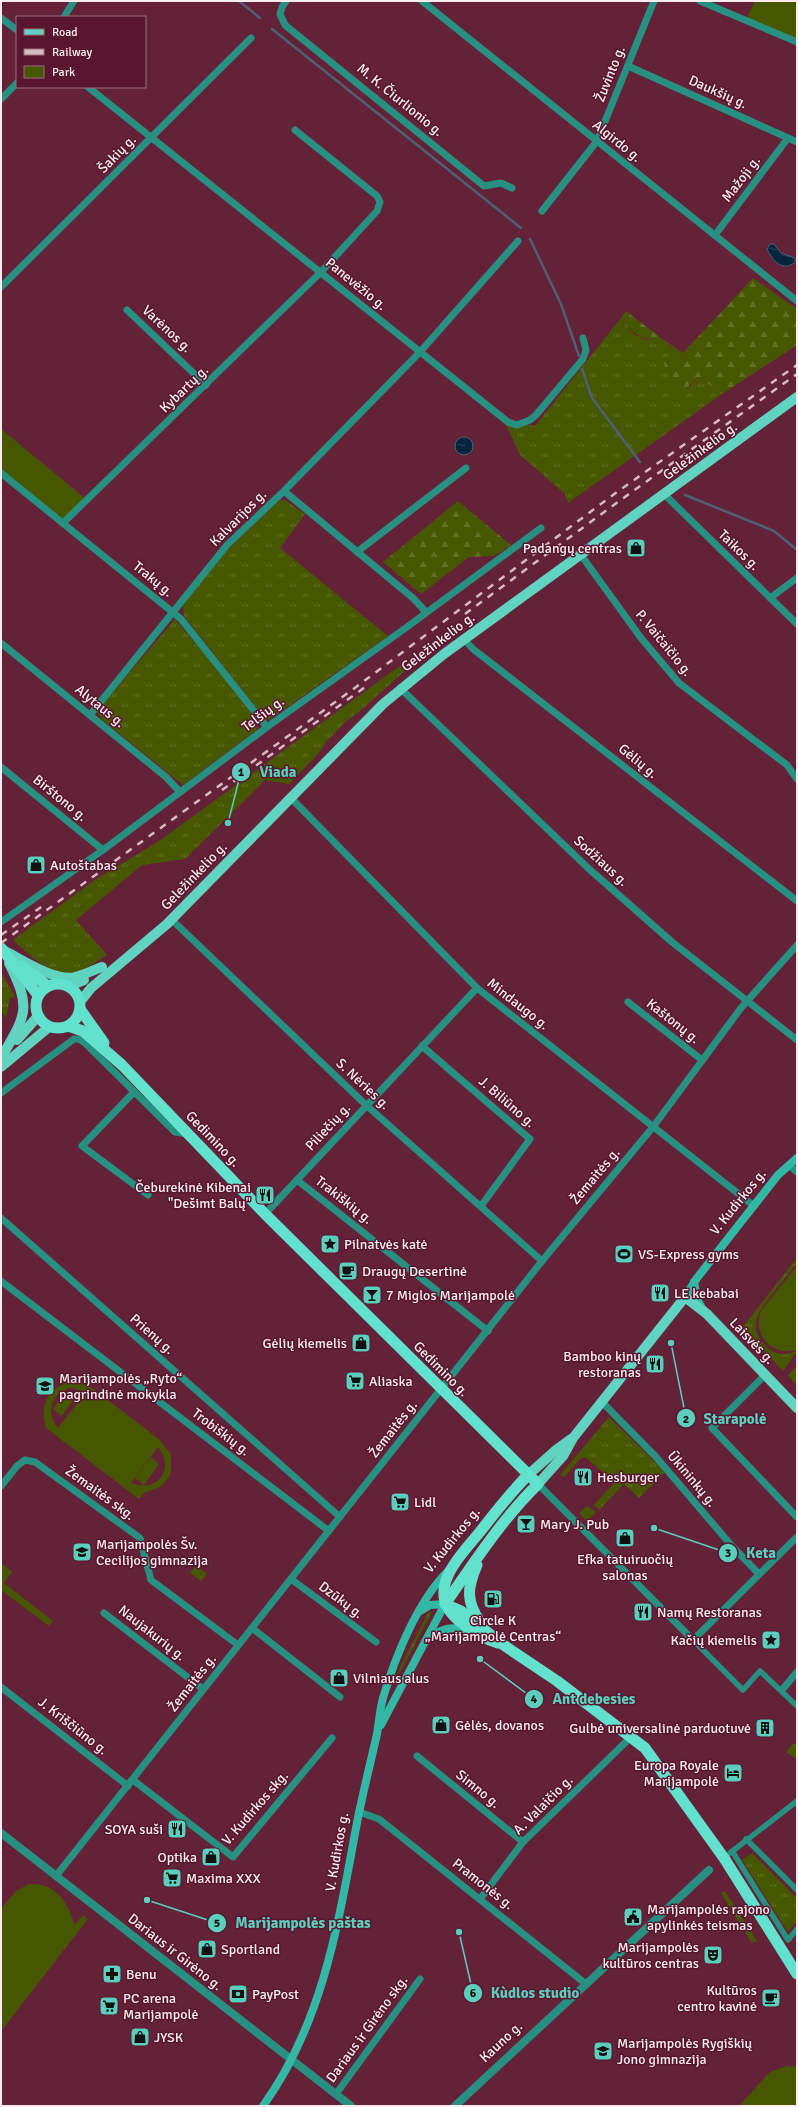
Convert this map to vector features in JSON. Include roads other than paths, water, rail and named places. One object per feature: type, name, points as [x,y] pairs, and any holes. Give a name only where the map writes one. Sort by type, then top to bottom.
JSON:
[{"type":"highway","points":[[2,949],[38,995]]},
{"type":"highway","points":[[11,960],[48,986]]},
{"type":"highway","points":[[55,984],[68,986],[74,990],[80,1005],[78,1016],[68,1026],[62,1028],[49,1027],[38,1016],[36,1009],[38,995],[48,986],[55,984]]},
{"type":"highway","name":"Gedimino g.","points":[[80,1005],[122,1066]]},
{"type":"highway","name":"Gedimino g.","points":[[68,1026],[83,1031],[122,1066],[265,1214],[441,1390],[538,1484]]},
{"type":"highway","name":"V. Kudirkos g.","points":[[452,1566],[509,1494],[528,1475]]},
{"type":"highway","points":[[445,1604],[487,1545],[525,1496],[538,1484]]},
{"type":"highway","points":[[481,1631],[469,1596],[474,1572],[487,1545]]},
{"type":"highway","points":[[445,1604],[445,1584],[452,1566]]},
{"type":"highway","points":[[445,1604],[461,1610],[481,1631],[558,1681],[632,1736],[645,1748],[729,1854],[797,1974]]},
{"type":"main road","name":"Geležinkelio g.","points":[[80,1005],[91,988],[171,919],[290,797],[400,688],[464,639],[797,397]]},
{"type":"main road","points":[[2,949],[40,969],[68,977],[75,977],[102,967]]},
{"type":"main road","points":[[1,1059],[21,1022],[24,1008],[22,992],[2,949]]},
{"type":"main road","name":"Geležinkelio g.","points":[[68,986],[84,980],[102,967],[132,952]]},
{"type":"main road","points":[[1,1059],[38,1016]]},
{"type":"main road","points":[[1,1067],[49,1027]]},
{"type":"main road","name":"V. Kudirkos g.","points":[[538,1484],[563,1456],[573,1438],[685,1297],[694,1282],[778,1175],[790,1166],[797,1158]]},
{"type":"main road","points":[[694,1282],[697,1299],[704,1311]]},
{"type":"main road","name":"Laisvės g.","points":[[685,1297],[704,1311],[797,1408]]},
{"type":"main road","name":"V. Kudirkos g.","points":[[528,1475],[556,1450],[573,1438]]},
{"type":"main road","name":"V. Kudirkos g.","points":[[263,2106],[291,2060],[311,2017],[328,1965],[336,1934],[359,1812],[383,1699],[390,1678],[420,1612],[440,1578],[452,1566]]},
{"type":"main road","points":[[420,1612],[430,1605],[445,1604]]},
{"type":"main road","name":"V. Kudirkos g.","points":[[377,1732],[445,1604]]},
{"type":"main road","points":[[425,1640],[446,1628],[481,1631]]},
{"type":"street","points":[[65,16],[74,1]]},
{"type":"street","name":"M. K. Čiurlionio g.","points":[[286,1],[280,14],[286,25],[484,186],[501,183],[512,188]]},
{"type":"street","name":"Algirdo g.","points":[[422,1],[797,300]]},
{"type":"street","name":"Žuvinto g.","points":[[542,211],[597,141],[654,1]]},
{"type":"street","points":[[700,1],[797,42]]},
{"type":"street","points":[[1,18],[16,29]]},
{"type":"street","name":"Šakių g.","points":[[1,287],[251,38]]},
{"type":"street","name":"Daukšių g.","points":[[628,66],[797,142]]},
{"type":"street","points":[[1,99],[16,84]]},
{"type":"street","name":"Panevėžio g.","points":[[89,88],[508,422],[518,425],[530,420],[536,415],[583,359],[586,350],[583,338]]},
{"type":"street","name":"Kybartų g.","points":[[63,523],[321,272],[377,211],[380,202],[377,196],[295,130]]},
{"type":"street","name":"Mažoji g.","points":[[715,235],[788,138]]},
{"type":"street","points":[[420,352],[518,241]]},
{"type":"street","name":"Varėnos g.","points":[[127,310],[206,385]]},
{"type":"street","name":"Kalvarijos g.","points":[[90,714],[227,545],[284,491],[420,352]]},
{"type":"street","points":[[357,552],[466,468]]},
{"type":"street","name":"Trakų g.","points":[[1,473],[173,612],[191,630],[267,727]]},
{"type":"street","points":[[284,491],[413,598],[426,612]]},
{"type":"street","name":"Taikos g.","points":[[664,494],[797,624]]},
{"type":"street","name":"Telšių g.","points":[[1,922],[103,850],[267,727],[541,528]]},
{"type":"street","name":"P. Vaičaičio g.","points":[[581,555],[652,654],[679,683],[787,765],[797,779]]},
{"type":"street","points":[[770,598],[797,578]]},
{"type":"street","name":"Gėlių g.","points":[[464,639],[473,649],[797,901]]},
{"type":"street","name":"Alytaus g.","points":[[1,643],[166,777],[180,792]]},
{"type":"street","name":"Sodžiaus g.","points":[[400,688],[588,868],[672,942],[797,1040]]},
{"type":"street","name":"Birštono g.","points":[[1,767],[103,850]]},
{"type":"street","name":"Mindaugo g.","points":[[290,797],[477,988],[754,1206]]},
{"type":"street","name":"S. Nėries g.","points":[[171,919],[366,1105],[542,1261]]},
{"type":"street","name":"Žemaitės g.","points":[[56,1876],[542,1261],[653,1126],[748,1001],[797,945]]},
{"type":"street","name":"Piliečių g.","points":[[265,1214],[477,988]]},
{"type":"street","name":"Kaštonų g.","points":[[628,1002],[702,1060]]},
{"type":"street","points":[[1,1093],[76,1039],[86,1044],[175,1132],[187,1134]]},
{"type":"street","name":"J. Biliūno g.","points":[[422,1046],[530,1139],[481,1206]]},
{"type":"street","points":[[134,1092],[82,1146],[148,1195]]},
{"type":"street","points":[[790,1166],[797,1172]]},
{"type":"street","name":"Trakiškių g.","points":[[297,1180],[488,1331]]},
{"type":"street","name":"Prienų g.","points":[[1,1218],[340,1517]]},
{"type":"street","name":"Trobiškių g.","points":[[1,1281],[329,1531]]},
{"type":"street","points":[[765,1375],[712,1428],[797,1516]]},
{"type":"street","name":"Ūkininkų g.","points":[[602,1402],[656,1457],[731,1545],[759,1574]]},
{"type":"street","name":"Žemaitės skg.","points":[[1,1486],[17,1466],[25,1460],[35,1462],[140,1538],[151,1580],[238,1645]]},
{"type":"street","name":"Gedimino g.","points":[[538,1484],[743,1690],[760,1672],[782,1690]]},
{"type":"street","points":[[693,1640],[797,1537]]},
{"type":"street","name":"Dzūkų g.","points":[[291,1579],[376,1642]]},
{"type":"street","name":"Naujakurių g.","points":[[104,1613],[203,1689]]},
{"type":"street","points":[[252,1628],[340,1697]]},
{"type":"street","points":[[797,1672],[782,1690],[797,1706]]},
{"type":"street","name":"J. Kriščiūno g.","points":[[1,1687],[131,1783]]},
{"type":"street","name":"A. Valaičio g.","points":[[480,1899],[523,1842],[632,1736]]},
{"type":"street","name":"V. Kudirkos skg.","points":[[131,1783],[233,1857],[332,1738]]},
{"type":"street","name":"Simno g.","points":[[417,1756],[523,1842]]},
{"type":"street","points":[[797,1801],[729,1854],[788,1940],[797,1929]]},
{"type":"street","name":"Pramonės g.","points":[[359,1812],[379,1819],[586,1984]]},
{"type":"street","name":"Dariaus ir Girėno g.","points":[[1,1833],[351,2106]]},
{"type":"street","points":[[746,1840],[797,1890]]},
{"type":"street","name":"Kauno g.","points":[[457,2106],[586,1984],[710,1870]]},
{"type":"street","name":"Dariaus ir Girėno skg.","points":[[336,2094],[420,1979]]},
{"type":"water","points":[[770,244],[774,244],[781,253],[795,258],[795,262],[786,266],[778,264],[767,249]]},
{"type":"water","points":[[464,437],[470,440],[473,446],[470,452],[464,455],[458,452],[455,446],[458,440]]},
{"type":"waterway","points":[[239,1],[260,18]]},
{"type":"waterway","points":[[272,29],[521,228]]},
{"type":"waterway","points":[[530,239],[561,304],[579,356]]},
{"type":"waterway","points":[[582,369],[592,398],[640,462]]},
{"type":"waterway","points":[[685,495],[774,531],[797,550]]},
{"type":"railway","points":[[1,943],[352,690],[617,492],[797,365]]},
{"type":"railway","points":[[465,614],[622,499],[797,374]]},
{"type":"railway","points":[[222,790],[368,685]]},
{"type":"railway","points":[[1,935],[47,903]]},
{"type":"place","name":"Padangų centras","points":[[636,548]]},
{"type":"place","name":"Viada","points":[[228,823]]},
{"type":"place","name":"Autoštabas","points":[[36,865]]},
{"type":"place","name":"Čeburekinė Kibenai \"Dešimt Balų\"","points":[[265,1195]]},
{"type":"place","name":"Pilnatvės katė","points":[[330,1244]]},
{"type":"place","name":"VS-Express gyms","points":[[624,1254]]},
{"type":"place","name":"Draugų Desertinė","points":[[348,1271]]},
{"type":"place","name":"LE kebabai","points":[[660,1293]]},
{"type":"place","name":"7 Miglos Marijampolė","points":[[372,1295]]},
{"type":"place","name":"Gėlių kiemelis","points":[[361,1343]]},
{"type":"place","name":"Starapolė","points":[[671,1343]]},
{"type":"place","name":"Bamboo kinų restoranas","points":[[655,1364]]},
{"type":"place","name":"Aliaska","points":[[355,1381]]},
{"type":"place","name":"Marijampolės „Ryto“ pagrindinė mokykla","points":[[45,1386]]},
{"type":"place","name":"Hesburger","points":[[583,1477]]},
{"type":"place","name":"Lidl","points":[[400,1502]]},
{"type":"place","name":"Mary J. Pub","points":[[526,1524]]},
{"type":"place","name":"Keta","points":[[654,1528]]},
{"type":"place","name":"Efka tatuiruočių salonas","points":[[625,1538]]},
{"type":"place","name":"Marijampolės Šv. Cecilijos gimnazija","points":[[82,1552]]},
{"type":"place","name":"Circle K „Marijampolė Centras“","points":[[493,1599]]},
{"type":"place","name":"Namų Restoranas","points":[[643,1612]]},
{"type":"place","name":"Kačių kiemelis","points":[[771,1640]]},
{"type":"place","name":"Ant debesies","points":[[480,1659]]},
{"type":"place","name":"Vilniaus alus","points":[[339,1678]]},
{"type":"place","name":"Gėlės, dovanos","points":[[441,1725]]},
{"type":"place","name":"Gulbė universalinė parduotuvė","points":[[765,1728]]},
{"type":"place","name":"Europa Royale Marijampolė","points":[[733,1773]]},
{"type":"place","name":"SOYA suši","points":[[177,1829]]},
{"type":"place","name":"Optika","points":[[211,1857]]},
{"type":"place","name":"Maxima XXX","points":[[172,1878]]},
{"type":"place","name":"Marijampolės paštas","points":[[147,1900]]},
{"type":"place","name":"Marijampolės rajono apylinkės teismas","points":[[633,1917]]},
{"type":"place","name":"Kùdlos studio","points":[[459,1932]]},
{"type":"place","name":"Sportland","points":[[207,1949]]},
{"type":"place","name":"Marijampolės kultūros centras","points":[[713,1955]]},
{"type":"place","name":"Benu","points":[[112,1974]]},
{"type":"place","name":"PayPost","points":[[238,1994]]},
{"type":"place","name":"Kultūros centro kavinė","points":[[771,1998]]},
{"type":"place","name":"PC arena Marijampolė","points":[[109,2006]]},
{"type":"place","name":"JYSK","points":[[140,2037]]},
{"type":"place","name":"Marijampolės Rygiškių Jono gimnazija","points":[[603,2051]]}]
